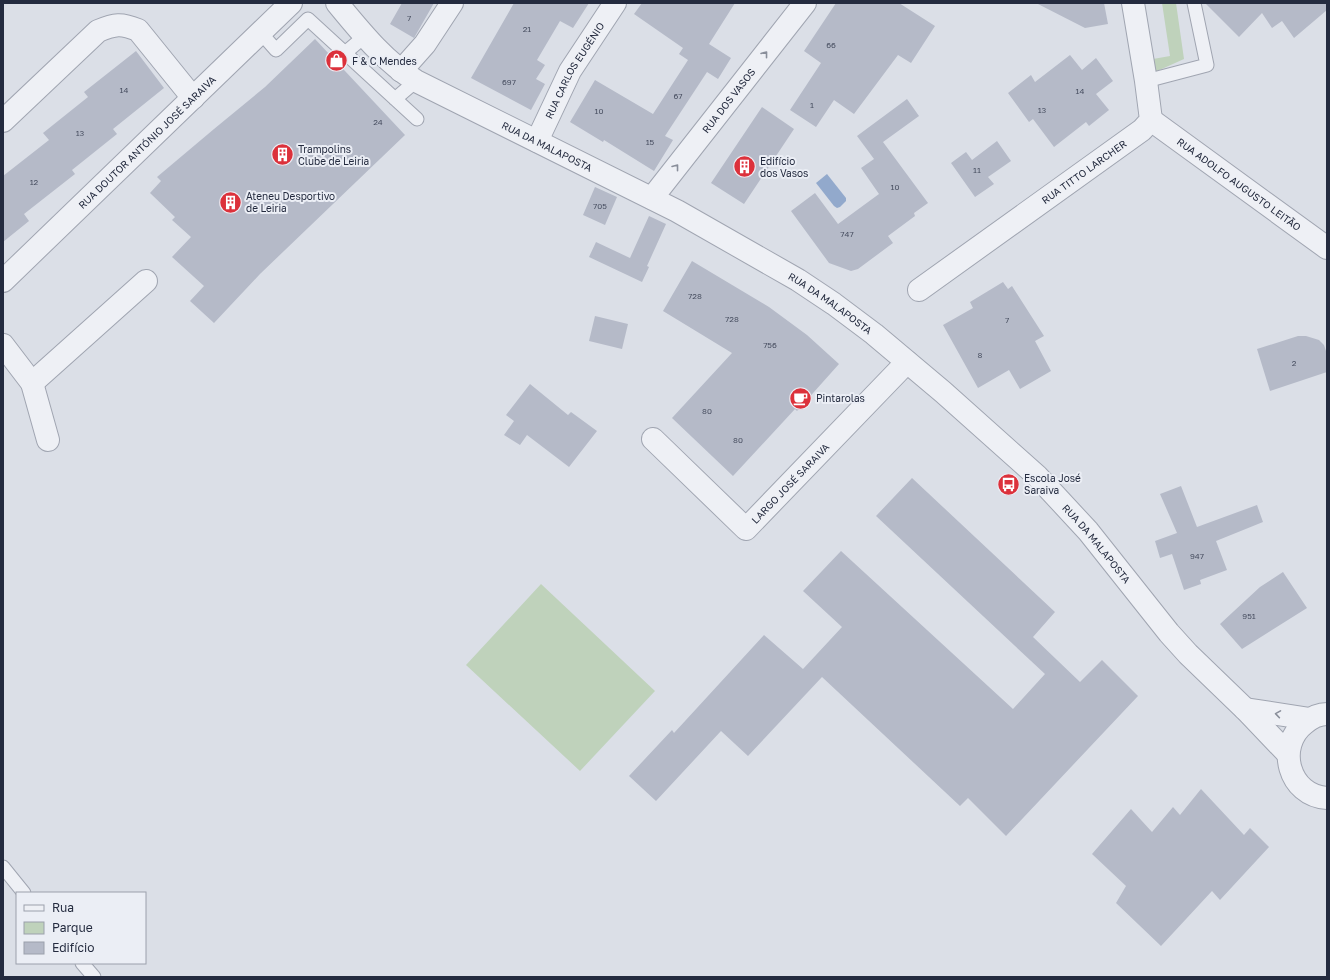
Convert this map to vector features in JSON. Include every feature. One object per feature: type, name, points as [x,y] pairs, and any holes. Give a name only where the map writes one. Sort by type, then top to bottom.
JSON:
[{"type":"street","name":"RUA DOUTOR ANTÓNIO JOSÉ SARAIVA","points":[[3,281],[291,3]]},
{"type":"street","name":"RUA DA MALAPOSTA","points":[[337,3],[365,36],[408,76],[652,198],[798,280],[834,304],[888,345],[949,397],[1037,476],[1088,531],[1169,633],[1288,754]]},
{"type":"street","points":[[408,76],[425,44],[452,3]]},
{"type":"street","name":"RUA CARLOS EUGÉNIO","points":[[537,141],[570,71],[615,3]]},
{"type":"street","name":"RUA DOS VASOS","points":[[652,198],[806,3]]},
{"type":"street","points":[[1132,3],[1146,81],[1151,120]]},
{"type":"street","points":[[3,121],[98,31],[110,25],[124,24],[138,30],[193,98]]},
{"type":"street","name":"RUA ADOLFO AUGUSTO LEITÃO","points":[[1151,120],[1327,248]]},
{"type":"street","name":"RUA TITTO LARCHER","points":[[919,290],[1142,130],[1151,120]]},
{"type":"street","points":[[32,383],[146,281]]},
{"type":"street","points":[[3,346],[32,383],[48,440]]},
{"type":"street","name":"LARGO JOSÉ SARAIVA","points":[[654,439],[746,529],[907,362]]},
{"type":"street","points":[[1245,709],[1319,716]]},
{"type":"street","points":[[1319,716],[1299,727],[1291,740],[1288,754],[1289,766],[1293,777],[1300,786],[1325,802]]},
{"type":"lane","points":[[1146,81],[1207,65],[1194,3]]},
{"type":"lane","points":[[261,33],[276,50],[308,19],[417,119]]},
{"type":"lane","points":[[345,53],[365,36]]},
{"type":"lane","points":[[395,99],[408,76]]},
{"type":"lane","points":[[3,867],[23,892]]},
{"type":"lane","points":[[83,964],[94,977]]},
{"type":"green space","points":[[1162,3],[1176,3],[1184,59],[1155,72],[1153,59],[1170,56]]},
{"type":"green space","points":[[541,584],[655,691],[580,771],[466,665]]},
{"type":"water","points":[[827,174],[846,198],[846,201],[840,207],[837,208],[834,206],[816,183]]},
{"type":"building","points":[[402,3],[434,3],[414,38],[390,24]]},
{"type":"building","points":[[514,3],[589,3],[573,28],[560,21],[537,60],[545,65],[536,79],[545,84],[531,110],[471,78]]},
{"type":"building","points":[[642,3],[735,3],[709,44],[731,58],[718,79],[707,72],[665,136],[673,140],[654,171],[604,140],[603,142],[570,122],[595,80],[653,114],[688,60],[679,54],[683,48],[634,14]]},
{"type":"building","points":[[836,3],[899,3],[935,26],[911,63],[898,55],[854,114],[834,100],[816,127],[790,110],[821,63],[804,51]]},
{"type":"building","points":[[1036,3],[1104,3],[1108,24],[1085,28]]},
{"type":"building","points":[[1205,3],[1327,3],[1327,10],[1294,38],[1282,21],[1272,28],[1262,13],[1239,37]]},
{"type":"building","points":[[315,39],[405,135],[260,274],[214,323],[190,301],[204,286],[172,257],[191,237],[172,220],[175,217],[150,193],[161,181],[157,177],[265,87]]},
{"type":"building","points":[[136,51],[164,88],[113,129],[117,134],[72,170],[75,174],[24,214],[29,221],[3,242],[3,176],[49,140],[43,133],[88,97],[84,92]]},
{"type":"building","points":[[1070,55],[1082,70],[1096,58],[1113,81],[1096,94],[1109,110],[1089,126],[1086,122],[1054,147],[1033,119],[1029,122],[1008,93],[1031,75],[1035,82]]},
{"type":"building","points":[[907,99],[919,116],[883,142],[928,203],[914,213],[915,216],[888,236],[893,243],[858,269],[851,271],[829,263],[791,211],[815,193],[838,224],[879,194],[861,168],[874,159],[857,136]]},
{"type":"building","name":"Edifício dos Vasos","points":[[762,107],[794,129],[744,204],[711,183]]},
{"type":"building","points":[[997,141],[1011,161],[988,177],[994,184],[975,197],[951,163],[966,152],[972,160]]},
{"type":"building","points":[[595,187],[617,197],[605,225],[583,215]]},
{"type":"building","points":[[649,216],[666,224],[647,266],[649,267],[642,282],[589,257],[596,242],[630,258]]},
{"type":"building","points":[[692,261],[769,307],[807,335],[839,364],[797,411],[795,409],[733,476],[672,418],[732,353],[663,311]]},
{"type":"building","points":[[1003,282],[1008,289],[1012,286],[1044,336],[1035,341],[1051,371],[1020,389],[1009,370],[978,388],[943,325],[973,308],[970,302]]},
{"type":"building","points":[[595,316],[628,324],[622,349],[589,341]]},
{"type":"building","points":[[1298,336],[1306,336],[1319,340],[1324,345],[1327,354],[1327,372],[1270,391],[1257,349]]},
{"type":"building","points":[[530,384],[568,415],[571,412],[597,431],[569,467],[527,435],[520,445],[504,435],[514,421],[506,415]]},
{"type":"building","points":[[912,478],[1055,612],[1033,637],[1080,682],[1102,660],[1138,696],[1006,836],[968,798],[960,806],[822,677],[748,756],[721,731],[656,801],[629,776],[672,730],[674,733],[764,635],[803,669],[842,627],[803,591],[841,551],[1013,709],[1045,674],[876,516]]},
{"type":"building","points":[[1181,486],[1197,527],[1257,505],[1263,522],[1216,541],[1227,570],[1200,580],[1201,584],[1184,590],[1172,554],[1160,558],[1155,541],[1177,533],[1160,494]]},
{"type":"building","points":[[1283,572],[1307,608],[1242,649],[1220,624],[1260,587]]},
{"type":"building","points":[[1201,789],[1244,835],[1250,828],[1269,847],[1220,900],[1212,891],[1161,946],[1116,903],[1126,886],[1092,854],[1131,809],[1152,832],[1173,807],[1180,815]]},
{"type":"place","name":"F & C Mendes","points":[[336,61]]},
{"type":"place","name":"Trampolins Clube de Leiria","points":[[283,155]]},
{"type":"place","name":"Edifício dos Vasos","points":[[745,167]]},
{"type":"place","name":"Ateneu Desportivo de Leiria","points":[[231,202]]},
{"type":"place","name":"Pintarolas","points":[[800,398]]},
{"type":"place","name":"Escola José Saraiva","points":[[1008,484]]}]
